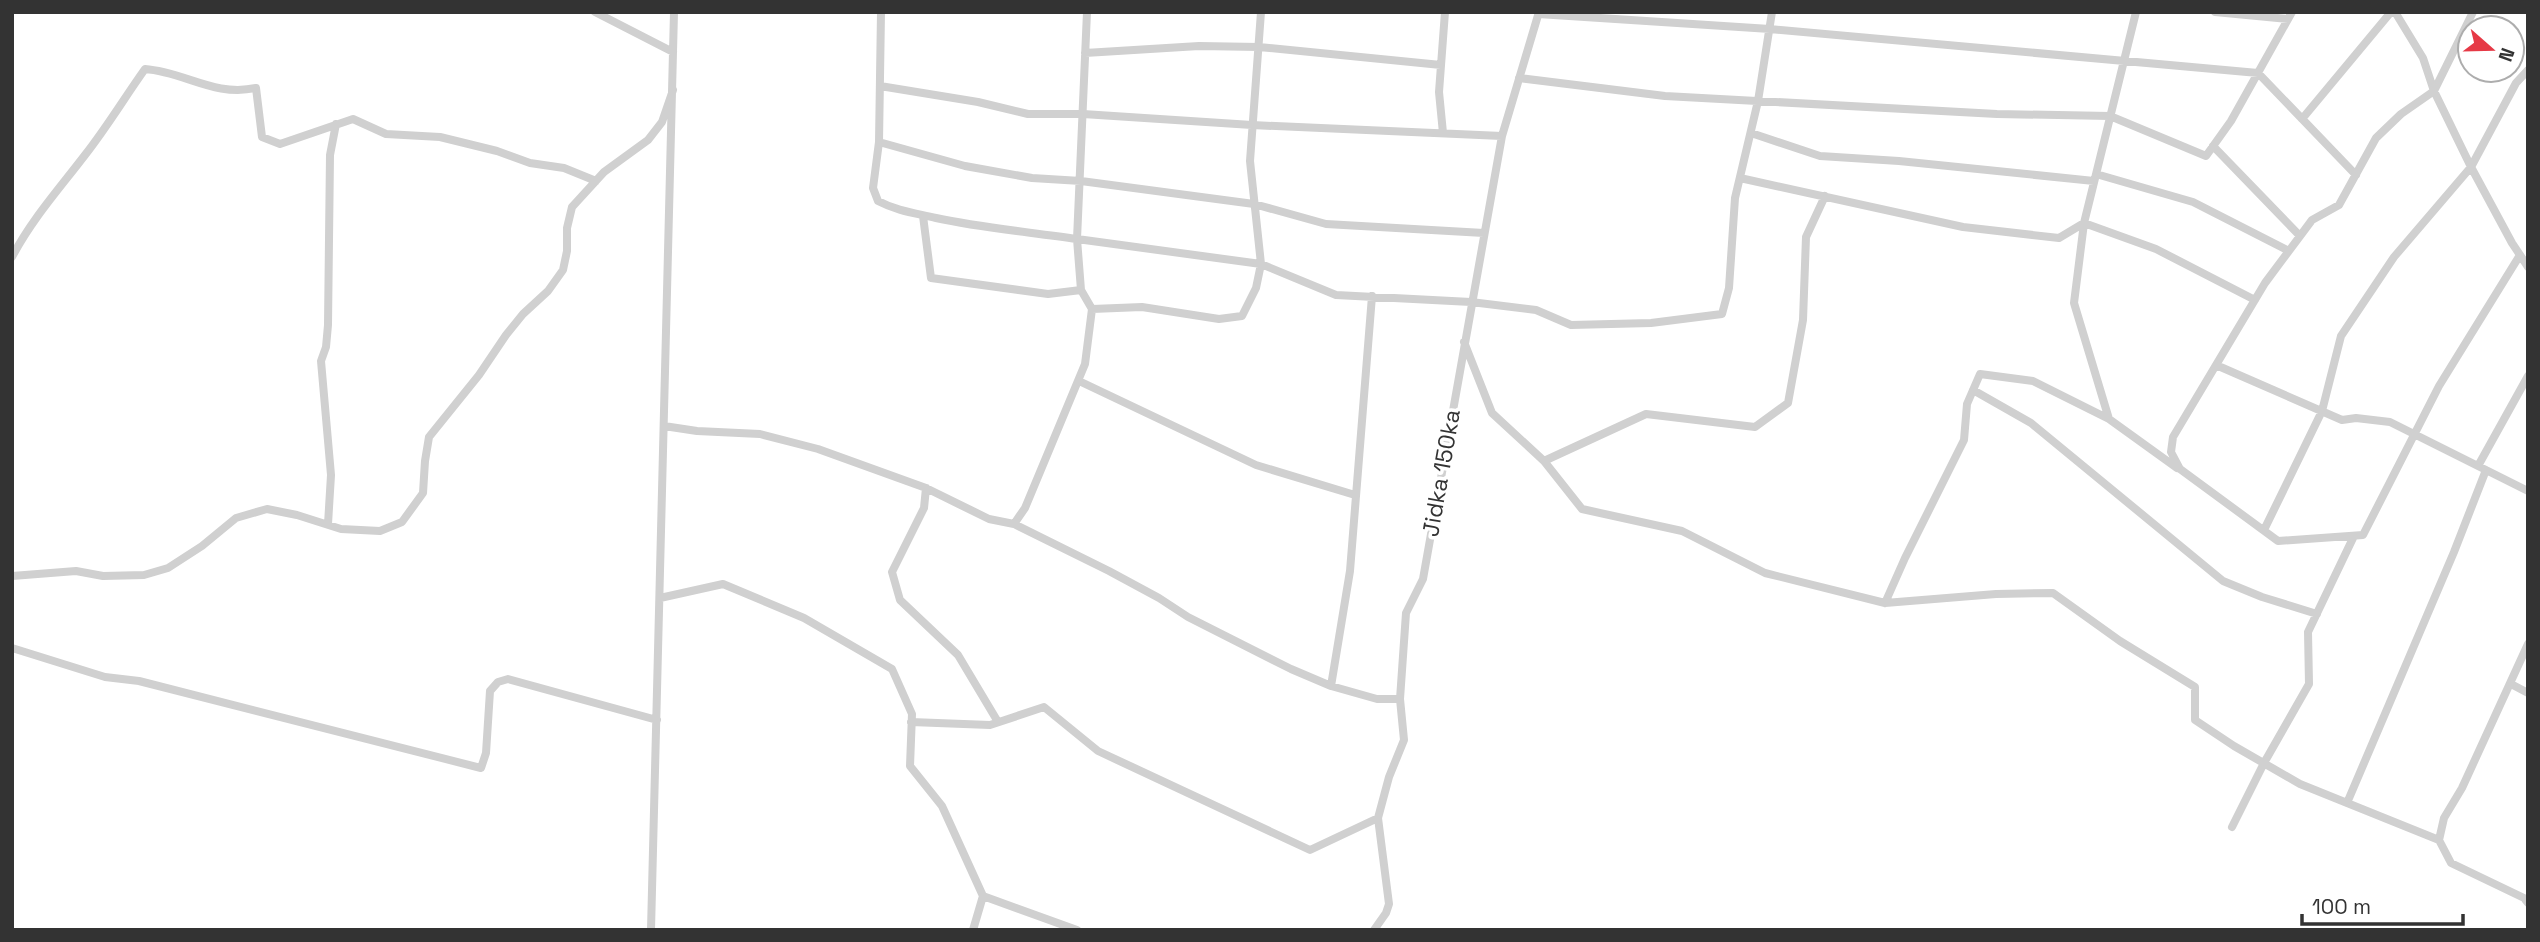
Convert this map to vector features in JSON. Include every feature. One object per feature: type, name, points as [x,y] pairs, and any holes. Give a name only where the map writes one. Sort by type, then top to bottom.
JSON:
[{"type":"street","points":[[595,12],[673,52]]},
{"type":"street","points":[[652,930],[674,12]]},
{"type":"street","points":[[881,12],[879,142],[873,188],[878,201],[892,208],[964,225],[1021,230],[1040,235],[1261,264],[1336,295],[1471,302],[1536,310],[1571,325],[1651,323],[1722,314],[1729,288],[1735,198],[1758,101],[1772,12]]},
{"type":"street","points":[[1014,524],[1025,508],[1085,365],[1093,309],[1081,289],[1077,239],[1087,12]]},
{"type":"street","points":[[1093,309],[1142,307],[1219,319],[1242,316],[1255,288],[1261,264],[1250,162],[1261,12]]},
{"type":"street","points":[[1443,133],[1439,92],[1445,12]]},
{"type":"street","points":[[2109,419],[2074,303],[2084,223],[2136,12]]},
{"type":"street","points":[[1519,78],[1665,96],[1997,114],[2110,116],[2206,156],[2231,121],[2290,16],[2215,12]]},
{"type":"street","points":[[2302,119],[2393,12],[2423,58],[2434,91],[2471,167],[2528,267]]},
{"type":"street","points":[[2180,469],[2171,452],[2173,437],[2255,300],[2312,220],[2339,205],[2376,138],[2401,114],[2434,91],[2473,12]]},
{"type":"street","points":[[1538,13],[1770,29],[2258,73],[2356,175]]},
{"type":"street","name":"Jidka 150ka","points":[[1374,930],[1389,904],[1378,818],[1389,777],[1404,740],[1400,699],[1406,613],[1423,579],[1502,136],[1538,13]]},
{"type":"street","points":[[1085,53],[1259,47],[1441,65]]},
{"type":"street","points":[[12,257],[24,233],[85,155],[145,69],[161,70],[207,87],[239,92],[256,88],[262,137],[280,144],[354,119],[386,134],[440,137],[497,150],[530,163],[564,168],[596,181]]},
{"type":"street","points":[[2264,530],[2322,411],[2340,336],[2394,257],[2471,167],[2516,83],[2528,70]]},
{"type":"street","points":[[880,86],[978,102],[1028,114],[1083,114],[1252,125],[1502,136]]},
{"type":"street","points":[[12,576],[76,570],[103,576],[144,575],[168,568],[202,546],[236,518],[267,509],[341,529],[380,531],[402,522],[423,493],[429,437],[479,375],[506,335],[564,270],[567,228],[572,207],[604,172],[648,140],[662,122],[673,90]]},
{"type":"street","points":[[328,524],[331,475],[321,361],[326,348],[328,325],[330,155],[336,124]]},
{"type":"street","points":[[1751,133],[1820,156],[2095,178],[2193,202],[2289,251]]},
{"type":"street","points":[[879,142],[965,166],[1032,178],[1081,181],[1254,204],[1326,224],[1483,233]]},
{"type":"street","points":[[2213,146],[2300,236]]},
{"type":"street","points":[[1740,178],[1962,227],[2059,238],[2084,223]]},
{"type":"street","points":[[1544,461],[1646,414],[1755,427],[1788,403],[1803,320],[1806,237],[1825,196]]},
{"type":"street","points":[[923,216],[932,278],[1048,294],[1081,289]]},
{"type":"street","points":[[2084,223],[2156,249],[2255,300]]},
{"type":"street","points":[[1885,603],[1964,440],[1967,404],[1980,374],[2032,381],[2109,419],[2278,541],[2363,534],[2439,386],[2520,255]]},
{"type":"street","points":[[1331,686],[1350,571],[1372,296]]},
{"type":"street","points":[[1464,342],[1492,413],[1544,461],[1582,509],[1682,531],[1765,573],[1885,603],[1996,594],[2053,593],[2120,641],[2195,687],[2195,720],[2300,784],[2439,840]]},
{"type":"street","points":[[2216,365],[2342,420],[2364,418],[2390,422],[2528,491]]},
{"type":"street","points":[[2347,803],[2454,552],[2482,468],[2528,376]]},
{"type":"street","points":[[1079,381],[1256,465],[1355,495]]},
{"type":"street","points":[[1973,390],[2031,423],[2223,581],[2262,597],[2317,614]]},
{"type":"street","points":[[664,426],[760,434],[818,449],[926,488],[989,519],[1014,524],[1149,592],[1212,630],[1291,669],[1331,686],[1377,699],[1400,699]]},
{"type":"street","points":[[926,488],[924,509],[892,572],[900,600],[958,655],[999,722]]},
{"type":"street","points":[[2232,827],[2264,763],[2309,684],[2308,632],[2354,536]]},
{"type":"street","points":[[660,598],[723,584],[804,618],[892,669],[912,713],[910,766],[942,806],[983,896],[973,930]]},
{"type":"street","points":[[2528,644],[2462,788],[2444,818],[2439,840],[2451,863],[2524,898],[2528,903]]},
{"type":"street","points":[[12,648],[105,677],[139,681],[481,768],[486,753],[490,691],[498,682],[508,679],[657,720]]},
{"type":"street","points":[[2511,684],[2528,693]]},
{"type":"street","points":[[911,722],[990,725],[1044,707],[1098,751],[1310,850],[1378,818]]},
{"type":"street","points":[[983,896],[1076,930]]}]
